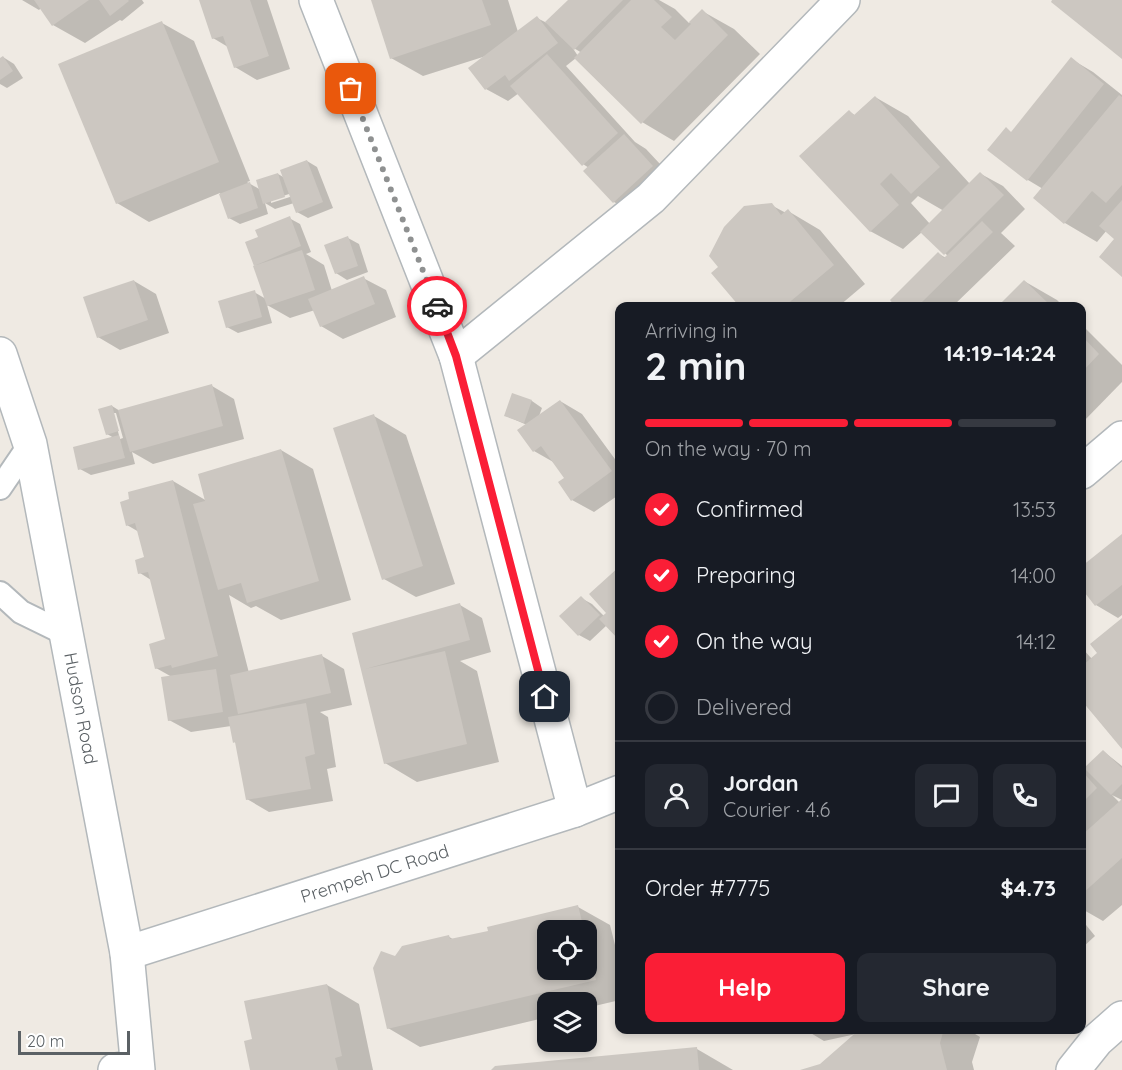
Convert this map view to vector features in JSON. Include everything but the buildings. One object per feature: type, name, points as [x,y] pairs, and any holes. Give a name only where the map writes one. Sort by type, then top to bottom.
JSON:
[{"type":"street","points":[[316,0],[456,356],[575,810]]},
{"type":"street","points":[[456,356],[651,198],[843,0]]},
{"type":"street","name":"Hudson Road","points":[[0,354],[30,444],[127,953],[130,1069]]},
{"type":"street","points":[[1086,469],[1122,438]]},
{"type":"street","name":"Prempeh DC Road","points":[[127,953],[575,810],[615,794]]},
{"type":"street","points":[[1072,1070],[1089,1033],[1122,1018]]},
{"type":"lane","points":[[0,488],[30,444]]},
{"type":"lane","points":[[0,593],[21,612],[66,634]]},
{"type":"way so far","points":[[351,89],[437,306]]},
{"type":"route","points":[[437,306],[456,356],[545,697]]}]
